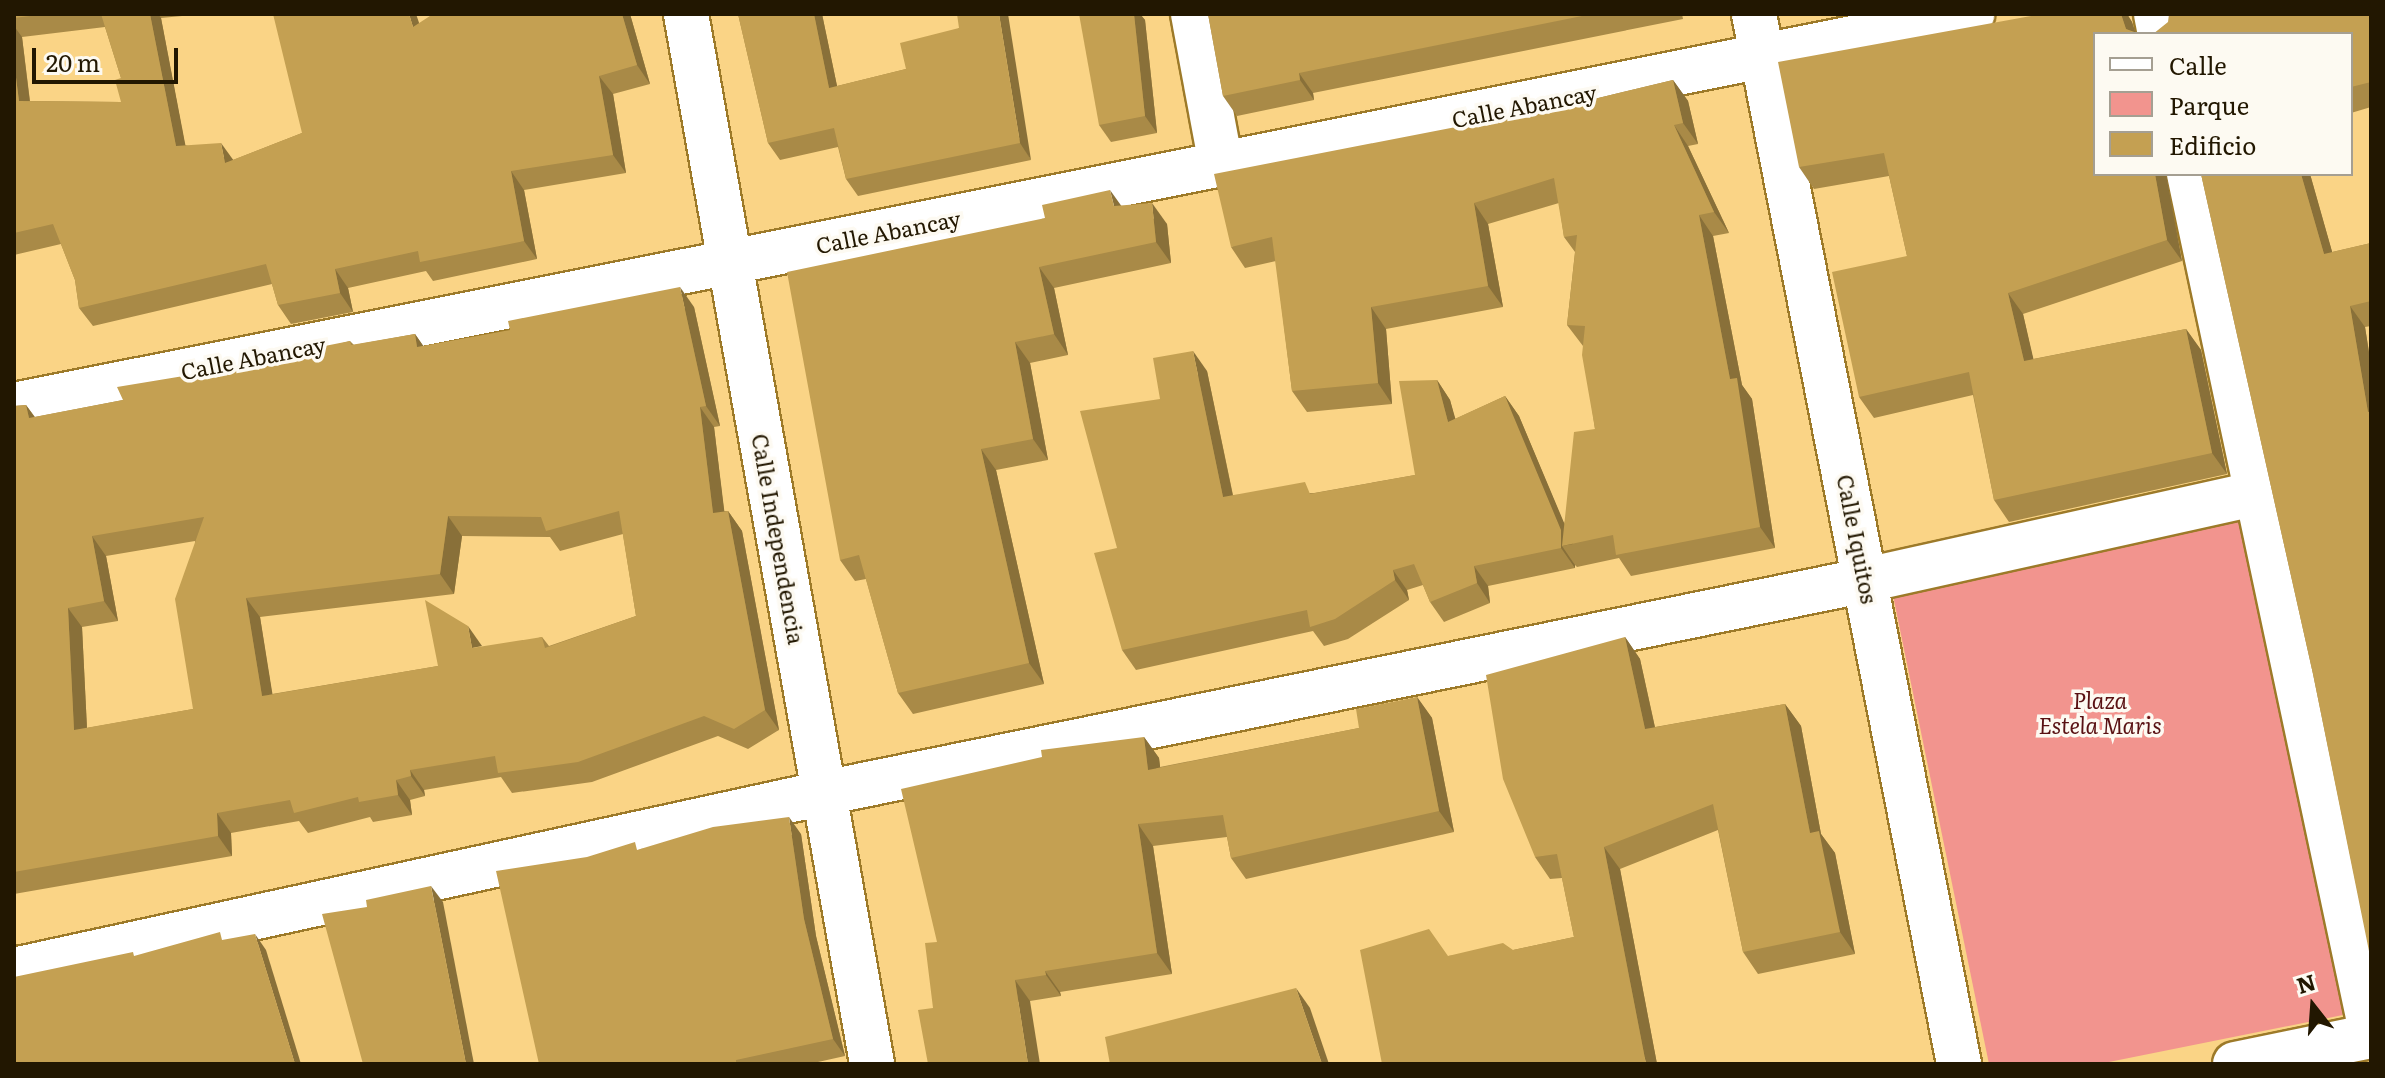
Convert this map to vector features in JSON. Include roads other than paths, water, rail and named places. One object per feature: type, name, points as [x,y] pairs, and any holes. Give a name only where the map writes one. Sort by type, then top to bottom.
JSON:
[{"type":"street","name":"Calle Independencia","points":[[686,14],[872,1064]]},
{"type":"street","points":[[1193,14],[1221,165]]},
{"type":"street","name":"Calle Iquitos","points":[[1754,14],[1959,1064]]},
{"type":"street","name":"Calle Abancay","points":[[14,405],[1972,14]]},
{"type":"street","points":[[2189,176],[2254,494],[2371,1034],[2235,1064]]},
{"type":"street","points":[[14,970],[824,793],[1866,580],[2254,494]]},
{"type":"park label","name":"Plaza Estela Maris","points":[[2100,712]]}]
